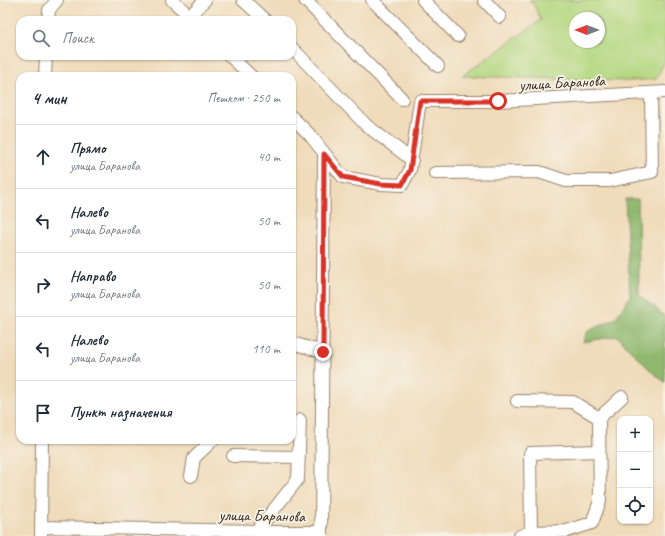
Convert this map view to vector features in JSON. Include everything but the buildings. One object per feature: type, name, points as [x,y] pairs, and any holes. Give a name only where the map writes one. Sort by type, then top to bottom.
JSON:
[{"type":"street","points":[[48,16],[49,10],[57,0]]},
{"type":"street","points":[[172,0],[190,16]]},
{"type":"street","points":[[193,16],[205,0]]},
{"type":"street","points":[[243,0],[261,16]]},
{"type":"street","points":[[305,0],[402,99]]},
{"type":"street","points":[[372,0],[438,66]]},
{"type":"street","points":[[423,0],[458,36]]},
{"type":"street","points":[[484,0],[500,17]]},
{"type":"street","points":[[296,52],[366,125],[412,160]]},
{"type":"street","points":[[45,72],[46,60]]},
{"type":"street","points":[[234,60],[246,72]]},
{"type":"street","name":"улица Баранова","points":[[296,121],[310,135],[343,177],[381,184],[402,185],[410,170],[420,101],[498,101],[665,92]]},
{"type":"street","points":[[435,173],[539,172],[566,181],[610,181],[652,172],[651,93]]},
{"type":"street","name":"улица Баранова","points":[[41,532],[257,531],[321,534],[324,154]]},
{"type":"street","points":[[296,344],[323,352]]},
{"type":"street","points":[[599,451],[530,453],[526,534],[567,531],[592,523],[600,501],[599,418],[622,397]]},
{"type":"street","points":[[517,401],[573,402],[599,418]]},
{"type":"street","points":[[257,531],[298,479],[300,420]]},
{"type":"street","points":[[41,532],[42,444]]},
{"type":"street","points":[[191,476],[194,458],[209,444]]},
{"type":"street","points":[[233,456],[299,457]]},
{"type":"green space","points":[[529,0],[665,0],[665,61],[656,79],[629,81],[462,76],[541,20],[534,5]]},
{"type":"green space","points":[[625,199],[638,199],[639,295],[665,317],[665,382],[653,373],[617,336],[583,342],[588,331],[615,319],[630,296]]},
{"type":"route","points":[[323,352],[324,154],[343,177],[381,184],[402,185],[410,170],[420,101],[498,101]]}]
